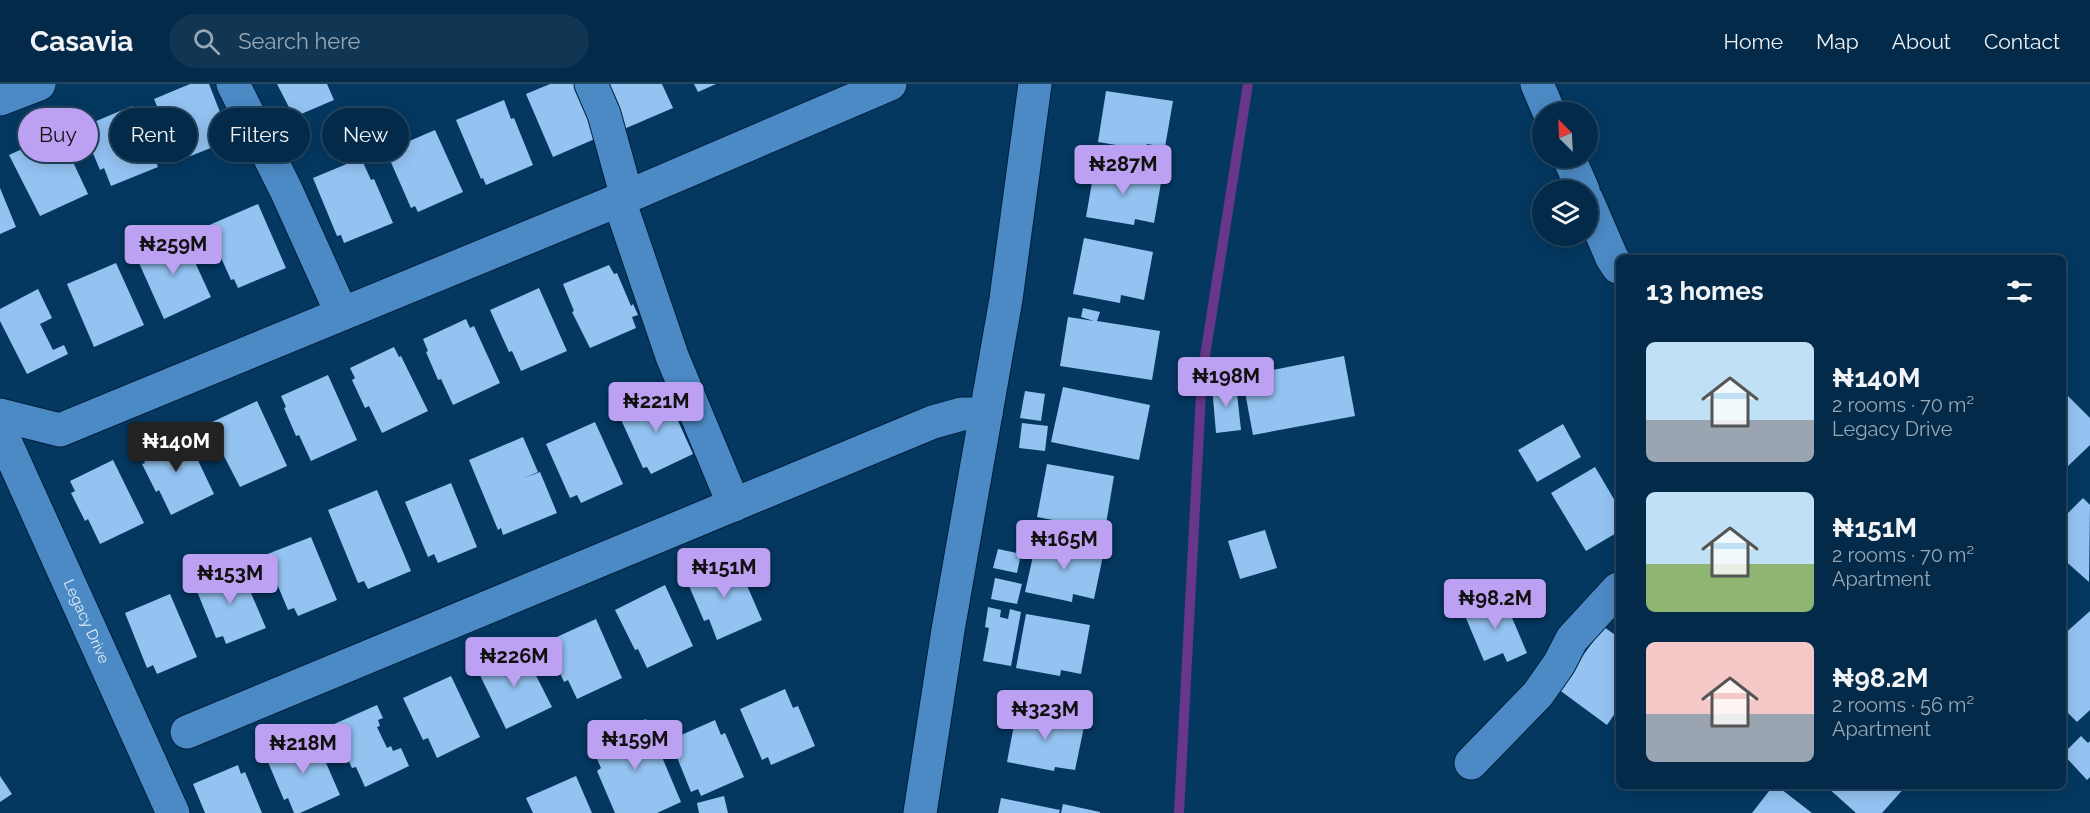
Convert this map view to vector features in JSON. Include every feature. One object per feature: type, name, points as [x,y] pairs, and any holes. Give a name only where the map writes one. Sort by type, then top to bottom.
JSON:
[{"type":"street","points":[[0,99],[39,84]]},
{"type":"street","points":[[233,84],[286,190],[342,314]]},
{"type":"street","points":[[591,84],[604,114],[623,199],[672,356],[734,505]]},
{"type":"street","points":[[0,415],[60,430],[623,199],[890,84]]},
{"type":"street","points":[[920,813],[948,630],[1006,299],[1035,84]]},
{"type":"street","points":[[1537,84],[1545,102]]},
{"type":"street","points":[[1598,226],[1616,264]]},
{"type":"street","points":[[187,732],[933,422],[962,414],[986,414]]},
{"type":"street","name":"Legacy Drive","points":[[0,430],[173,813]]},
{"type":"street","points":[[1472,763],[1538,694],[1572,639],[1616,591]]},
{"type":"building","points":[[190,84],[209,84],[218,108],[209,108],[209,149],[197,153],[197,108],[158,108],[154,99]]},
{"type":"building","points":[[277,84],[327,84],[334,100],[310,110],[310,108],[289,108]]},
{"type":"building","points":[[550,84],[582,84],[604,135],[553,157],[526,94]]},
{"type":"building","points":[[605,84],[662,84],[673,108],[624,129]]},
{"type":"building","points":[[694,84],[716,84],[698,92]]},
{"type":"building","points":[[1106,91],[1173,101],[1165,147],[1147,144],[1146,150],[1098,142]]},
{"type":"building","points":[[504,100],[533,165],[486,185],[483,178],[481,179],[456,120]]},
{"type":"building","points":[[110,115],[110,162],[156,162],[158,167],[111,186],[104,168],[100,170],[97,162],[98,120]]},
{"type":"building","points":[[435,130],[463,192],[418,212],[415,206],[411,208],[391,162],[409,162],[409,141]]},
{"type":"building","points":[[18,151],[18,162],[73,162],[88,194],[40,216],[9,155]]},
{"type":"building","points":[[351,162],[363,162],[371,180],[374,179],[393,223],[344,243],[341,235],[337,236],[313,178]]},
{"type":"building","points":[[1095,165],[1162,177],[1154,223],[1135,219],[1134,225],[1086,217]]},
{"type":"building","points":[[0,188],[16,227],[0,234]]},
{"type":"building","points":[[258,204],[286,268],[238,288],[234,279],[231,280],[207,226]]},
{"type":"building","points":[[182,234],[211,297],[164,319],[135,254]]},
{"type":"building","points":[[1084,238],[1153,252],[1144,300],[1121,295],[1120,303],[1073,294]]},
{"type":"building","points":[[116,263],[144,325],[94,347],[67,284]]},
{"type":"building","points":[[609,265],[614,274],[617,273],[631,306],[633,304],[638,315],[632,317],[636,328],[590,348],[572,312],[574,311],[563,284]]},
{"type":"building","points":[[539,288],[567,351],[521,371],[512,351],[509,352],[490,310]]},
{"type":"building","points":[[38,289],[52,318],[40,324],[53,350],[64,345],[68,354],[27,374],[0,321],[0,309]]},
{"type":"building","points":[[1083,308],[1100,312],[1097,321],[1160,331],[1152,380],[1060,366],[1068,317],[1094,321],[1081,317]]},
{"type":"building","points":[[466,319],[470,328],[474,326],[500,383],[453,405],[441,379],[438,380],[423,339]]},
{"type":"building","points":[[394,347],[399,357],[401,356],[428,411],[382,433],[369,406],[365,408],[352,380],[355,378],[350,368]]},
{"type":"building","points":[[1344,356],[1355,416],[1253,435],[1242,376]]},
{"type":"building","points":[[328,375],[357,440],[311,461],[299,435],[296,436],[281,396]]},
{"type":"building","points":[[1236,384],[1241,430],[1216,433],[1212,386]]},
{"type":"building","points":[[1063,387],[1150,405],[1139,460],[1051,442]]},
{"type":"building","points":[[1025,391],[1045,394],[1041,421],[1020,418]]},
{"type":"building","points":[[665,392],[693,454],[651,474],[647,467],[643,468],[618,413]]},
{"type":"building","points":[[2066,394],[2090,418],[2090,445],[2066,468]]},
{"type":"building","points":[[257,401],[287,466],[240,487],[213,435],[216,433],[210,423]]},
{"type":"building","points":[[595,422],[623,484],[581,503],[577,495],[570,498],[546,444]]},
{"type":"building","points":[[1022,423],[1048,426],[1045,451],[1019,448]]},
{"type":"building","points":[[1563,424],[1581,457],[1537,482],[1518,450]]},
{"type":"building","points":[[184,431],[214,494],[171,515],[159,490],[156,492],[142,464],[145,463],[141,452]]},
{"type":"building","points":[[523,437],[538,472],[524,478],[540,472],[557,513],[503,535],[501,528],[498,530],[469,460]]},
{"type":"building","points":[[113,460],[144,523],[100,544],[88,519],[85,521],[71,493],[75,491],[70,481]]},
{"type":"building","points":[[1047,464],[1114,476],[1106,524],[1086,520],[1085,526],[1037,517]]},
{"type":"building","points":[[1595,467],[1616,503],[1616,533],[1586,551],[1551,493]]},
{"type":"building","points":[[451,483],[477,547],[438,563],[434,554],[428,557],[405,502]]},
{"type":"building","points":[[377,490],[411,571],[368,589],[364,581],[358,583],[328,510]]},
{"type":"building","points":[[2083,498],[2090,505],[2089,582],[2066,562],[2066,515]]},
{"type":"building","points":[[1265,530],[1277,568],[1240,579],[1228,541]]},
{"type":"building","points":[[311,537],[337,600],[298,616],[294,608],[288,610],[265,555]]},
{"type":"building","points":[[1042,539],[1104,551],[1094,599],[1073,594],[1072,602],[1025,592],[1035,547],[1040,548]]},
{"type":"building","points":[[998,549],[1021,554],[1017,573],[993,568]]},
{"type":"building","points":[[735,558],[762,620],[717,640],[709,619],[704,621],[686,579]]},
{"type":"building","points":[[239,565],[266,628],[226,644],[223,636],[216,638],[194,584]]},
{"type":"building","points":[[995,578],[1022,584],[1017,604],[991,599]]},
{"type":"building","points":[[665,585],[693,646],[647,668],[638,649],[635,650],[615,610]]},
{"type":"building","points":[[170,594],[197,657],[157,674],[153,665],[147,668],[125,613]]},
{"type":"building","points":[[1502,594],[1527,653],[1507,662],[1503,653],[1484,661],[1463,611]]},
{"type":"building","points":[[988,607],[1001,610],[1000,617],[1008,619],[1010,609],[1021,612],[1011,666],[983,661],[989,628],[985,627]]},
{"type":"building","points":[[2090,611],[2090,710],[2077,722],[2066,711],[2066,632]]},
{"type":"building","points":[[1026,614],[1090,625],[1081,674],[1061,670],[1060,676],[1016,668]]},
{"type":"building","points":[[596,619],[622,678],[577,699],[568,680],[564,682],[546,642]]},
{"type":"building","points":[[1604,627],[1616,636],[1616,712],[1607,725],[1558,689]]},
{"type":"building","points":[[521,646],[552,707],[506,729],[477,669]]},
{"type":"building","points":[[451,676],[480,737],[437,758],[428,738],[423,740],[403,698]]},
{"type":"building","points":[[785,689],[793,708],[798,706],[815,746],[771,765],[768,757],[762,760],[740,709]]},
{"type":"building","points":[[377,705],[383,718],[378,720],[380,726],[377,727],[387,748],[391,746],[393,751],[401,748],[409,766],[365,787],[356,767],[352,768],[332,725]]},
{"type":"building","points":[[1017,709],[1085,722],[1075,770],[1055,767],[1054,771],[1007,762]]},
{"type":"building","points":[[646,719],[681,802],[657,813],[615,813],[597,771],[601,768],[590,743]]},
{"type":"building","points":[[715,720],[721,735],[725,733],[744,777],[701,796],[698,789],[691,792],[670,740]]},
{"type":"building","points":[[309,735],[313,744],[317,742],[340,795],[300,813],[294,813],[288,798],[284,800],[265,755]]},
{"type":"building","points":[[2081,736],[2088,743],[2090,741],[2090,777],[2087,780],[2066,757],[2066,751]]},
{"type":"building","points":[[238,765],[241,774],[245,772],[262,813],[205,813],[193,784]]},
{"type":"building","points":[[0,776],[12,794],[0,802]]},
{"type":"building","points":[[576,776],[592,813],[533,813],[526,798]]},
{"type":"building","points":[[1771,789],[1781,789],[1812,813],[1752,813]]},
{"type":"building","points":[[1829,789],[1903,789],[1882,813],[1856,813]]},
{"type":"building","points":[[724,796],[728,813],[699,813],[697,803]]},
{"type":"building","points":[[1001,798],[1060,810],[1059,813],[998,813]]},
{"type":"building","points":[[1063,804],[1100,812],[1100,813],[1061,813]]},
{"type":"waterway","points":[[1179,813],[1202,375],[1248,84]]}]
